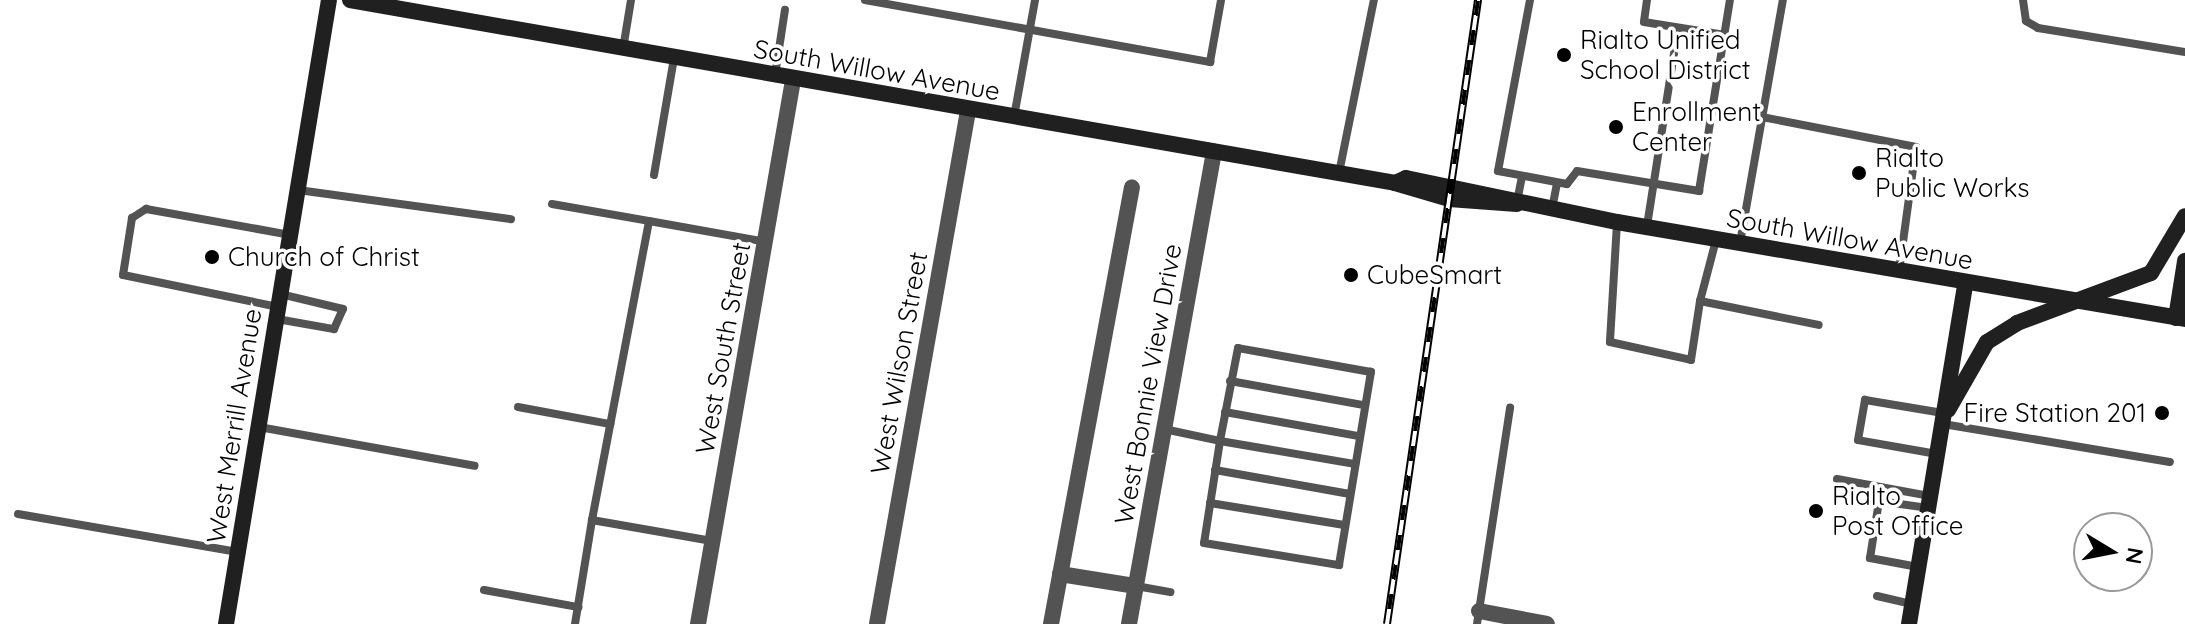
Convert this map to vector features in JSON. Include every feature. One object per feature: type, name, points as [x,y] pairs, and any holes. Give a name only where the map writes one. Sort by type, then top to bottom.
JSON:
[{"type":"street","name":"West Merrill Avenue","points":[[226,624],[329,0]]},
{"type":"street","name":"South Willow Avenue","points":[[350,0],[968,111],[1395,183],[1449,199],[1517,204],[1965,284],[2180,318]]},
{"type":"street","name":"West South Street","points":[[698,624],[793,80]]},
{"type":"street","name":"West Wilson Street","points":[[877,624],[968,111]]},
{"type":"street","name":"West Bonnie View Drive","points":[[1129,624],[1214,152]]},
{"type":"street","points":[[1051,624],[1132,187]]},
{"type":"street","points":[[1943,418],[1987,342],[2017,323],[2151,273],[2185,216]]},
{"type":"street","points":[[2180,318],[2185,261]]},
{"type":"street","points":[[1909,624],[1965,284]]},
{"type":"street","points":[[1060,574],[1136,586]]},
{"type":"street","points":[[1478,618],[1547,624]]},
{"type":"lane","points":[[623,49],[631,0]]},
{"type":"lane","points":[[865,0],[1210,62],[1221,0]]},
{"type":"lane","points":[[1014,119],[1035,0]]},
{"type":"lane","points":[[1339,173],[1374,0]]},
{"type":"lane","points":[[1530,0],[1498,171],[1567,184],[1577,171],[1699,191],[1730,0]]},
{"type":"lane","points":[[1647,0],[1644,22],[1725,35]]},
{"type":"lane","points":[[1740,244],[1783,0]]},
{"type":"lane","points":[[2023,0],[2026,21],[2038,28],[2185,52]]},
{"type":"lane","points":[[775,76],[785,10]]},
{"type":"lane","points":[[1647,227],[1678,28]]},
{"type":"lane","points":[[654,175],[674,58]]},
{"type":"lane","points":[[1762,117],[1916,147],[1898,272]]},
{"type":"lane","points":[[1517,204],[1522,176]]},
{"type":"lane","points":[[1552,210],[1557,183]]},
{"type":"lane","points":[[297,190],[511,219]]},
{"type":"lane","points":[[552,204],[767,242]]},
{"type":"lane","points":[[278,307],[338,303],[340,324],[278,307],[123,275],[132,218],[146,209],[290,235]]},
{"type":"lane","points":[[575,624],[649,221]]},
{"type":"lane","points":[[1617,222],[1610,342],[1691,360],[1700,301],[1716,240]]},
{"type":"lane","points":[[1700,301],[1819,325]]},
{"type":"lane","points":[[1238,348],[1371,372],[1364,405],[1339,565],[1204,543],[1238,348]]},
{"type":"lane","points":[[1230,381],[1364,405]]},
{"type":"lane","points":[[1937,454],[1858,440],[1865,400],[2170,462]]},
{"type":"lane","points":[[518,407],[610,424]]},
{"type":"lane","points":[[1478,618],[1510,408]]},
{"type":"lane","points":[[1225,412],[1359,436]]},
{"type":"lane","points":[[258,426],[475,466]]},
{"type":"lane","points":[[1164,429],[1354,464]]},
{"type":"lane","points":[[1215,470],[1350,494]]},
{"type":"lane","points":[[1837,479],[1929,502]]},
{"type":"lane","points":[[1918,567],[1870,558],[1879,501],[1929,502]]},
{"type":"lane","points":[[1210,503],[1344,525]]},
{"type":"lane","points":[[18,514],[238,552]]},
{"type":"lane","points":[[592,520],[713,541]]},
{"type":"lane","points":[[1136,586],[1170,592]]},
{"type":"lane","points":[[484,590],[578,607]]},
{"type":"lane","points":[[1877,596],[1912,604]]},
{"type":"railway","points":[[1387,624],[1478,0]]},
{"type":"place","name":"Rialto Unified School District","points":[[1564,55]]},
{"type":"place","name":"Enrollment Center","points":[[1616,127]]},
{"type":"place","name":"Rialto Public Works","points":[[1859,173]]},
{"type":"place","name":"Church of Christ","points":[[212,257]]},
{"type":"place","name":"CubeSmart","points":[[1351,275]]},
{"type":"place","name":"Fire Station 201","points":[[2162,413]]},
{"type":"place","name":"Rialto Post Office","points":[[1816,511]]}]
